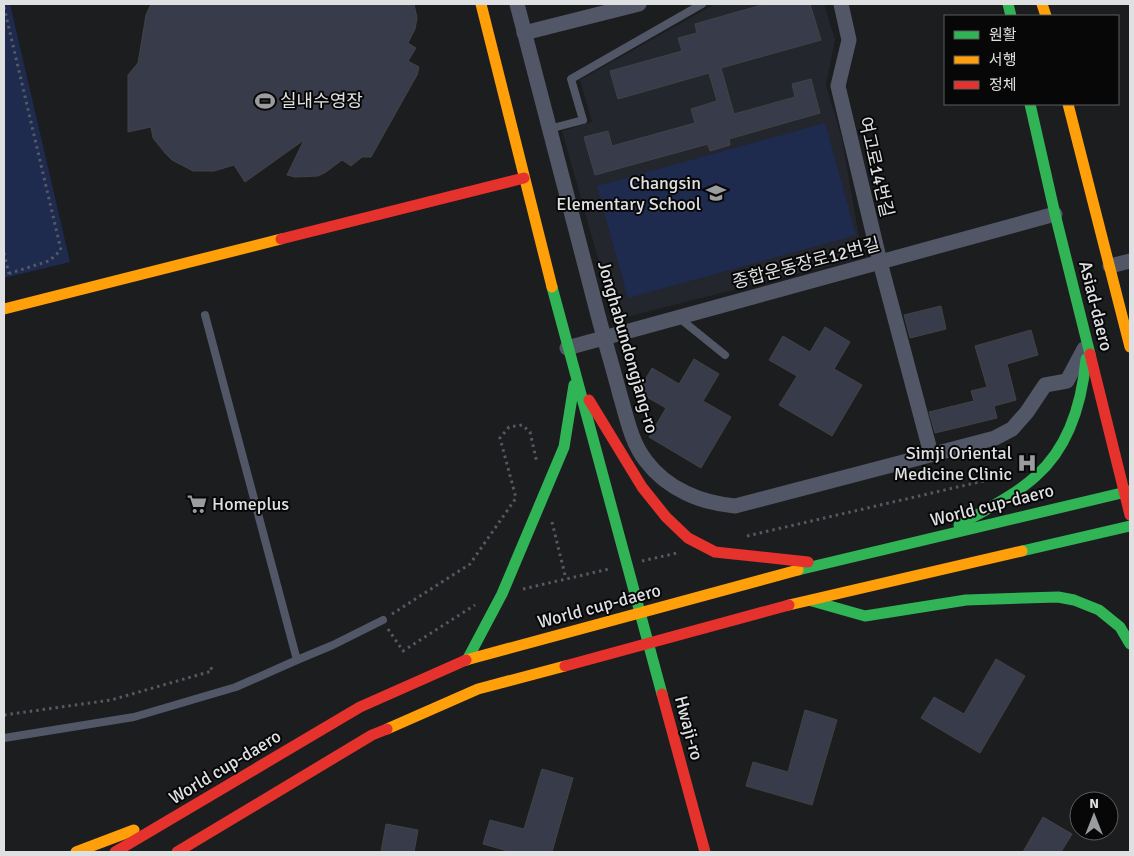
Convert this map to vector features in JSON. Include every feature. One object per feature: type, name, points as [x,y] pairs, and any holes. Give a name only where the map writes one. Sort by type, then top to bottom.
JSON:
[{"type":"main road","points":[[481,4],[567,348],[640,613]]},
{"type":"main road","name":"Asiad-daero","points":[[1030,105],[1087,344],[1127,491],[1130,515]]},
{"type":"main road","name":"Asiad-daero","points":[[1068,105],[1130,347]]},
{"type":"main road","points":[[4,309],[524,178]]},
{"type":"main road","points":[[941,536],[1026,484],[1044,469],[1063,439],[1082,395],[1087,344]]},
{"type":"main road","points":[[576,378],[642,487],[666,517],[688,538],[715,552],[820,564]]},
{"type":"main road","points":[[467,660],[502,594],[564,447],[576,378]]},
{"type":"main road","name":"World cup-daero","points":[[116,852],[360,707],[467,660],[820,564],[1127,491]]},
{"type":"main road","points":[[176,852],[372,735],[478,689],[809,600],[1130,526]]},
{"type":"main road","points":[[809,600],[865,616],[966,600],[1058,597],[1088,604],[1098,610],[1120,627],[1130,644]]},
{"type":"main road","name":"Hwaji-ro","points":[[640,613],[705,852]]},
{"type":"main road","points":[[76,852],[179,814]]},
{"type":"street","name":"Jonghabundongjang-ro","points":[[517,4],[604,338],[633,440],[645,460],[658,476],[692,496],[735,506],[995,438],[1012,429],[1027,412],[1045,385],[1067,381],[1087,344]]},
{"type":"street","points":[[524,33],[640,4]]},
{"type":"street","name":"여고로14번길","points":[[841,4],[849,40],[838,86],[880,262],[931,454]]},
{"type":"street","name":"종합운동장로12번길","points":[[567,348],[1055,214]]},
{"type":"street","points":[[1110,266],[1130,261]]},
{"type":"lane","points":[[549,129],[583,120],[571,80],[702,4]]},
{"type":"lane","points":[[205,315],[297,660]]},
{"type":"lane","points":[[678,317],[724,355]]},
{"type":"lane","points":[[4,738],[134,717],[236,687],[333,645],[383,620]]},
{"type":"path","points":[[4,7],[61,250],[49,261],[4,275]]},
{"type":"path","points":[[4,253],[9,274]]},
{"type":"path","points":[[412,645],[403,650],[383,620],[470,564],[516,498],[500,438],[509,428],[522,425],[530,432]]},
{"type":"path","points":[[4,716],[111,700],[212,672],[210,664]]},
{"type":"shaded area","points":[[4,4],[10,4],[70,262],[4,278]]},
{"type":"shaded area","name":"Changsin Elementary School","points":[[715,4],[824,4],[835,40],[826,85],[842,139],[861,248],[852,260],[622,318],[614,315],[562,131],[592,122],[580,80]]},
{"type":"shaded area","points":[[825,123],[856,235],[628,298],[597,186]]},
{"type":"building","name":"실내수영장","points":[[151,4],[414,4],[417,18],[415,29],[408,43],[416,48],[408,61],[419,67],[417,75],[371,157],[362,157],[351,166],[342,160],[318,176],[295,177],[287,175],[304,140],[245,182],[234,165],[214,171],[193,171],[172,160],[165,153],[153,138],[151,127],[128,132],[128,75],[138,63],[146,15]]},
{"type":"building","points":[[765,4],[810,4],[821,40],[721,68],[734,114],[795,97],[792,84],[811,79],[820,113],[729,139],[730,145],[710,151],[708,144],[595,175],[584,137],[608,131],[612,146],[695,123],[691,109],[717,101],[709,73],[618,99],[610,71],[682,51],[678,38],[697,33],[695,24]]},
{"type":"building","points":[[941,306],[946,329],[910,338],[904,315]]},
{"type":"building","points":[[825,327],[850,342],[834,369],[862,385],[832,436],[779,405],[797,376],[769,360],[783,336],[810,352]]},
{"type":"building","points":[[1031,330],[1038,355],[1007,364],[1016,400],[994,406],[997,418],[935,433],[929,412],[974,401],[971,391],[987,387],[975,346]]},
{"type":"building","points":[[694,359],[719,374],[703,401],[731,417],[701,468],[649,437],[666,408],[638,392],[652,368],[679,384]]},
{"type":"building","points":[[996,659],[1025,676],[980,753],[921,718],[934,697],[964,714]]},
{"type":"building","points":[[805,710],[837,720],[812,805],[746,786],[753,762],[788,772]]},
{"type":"building","points":[[542,769],[573,778],[552,852],[511,852],[483,844],[490,820],[524,829]]},
{"type":"building","points":[[1043,817],[1069,832],[1069,839],[1061,852],[1023,852]]},
{"type":"building","points":[[386,824],[418,830],[414,852],[381,852]]},
{"type":"traffic: fast","points":[[1008,4],[1011,15]]},
{"type":"traffic: fast","points":[[1030,105],[1090,354]]},
{"type":"traffic: fast","points":[[552,287],[662,694]]},
{"type":"traffic: fast","points":[[959,525],[1018,490],[1036,476],[1057,451],[1072,422],[1077,407],[1086,359]]},
{"type":"traffic: fast","points":[[467,660],[502,594],[564,447],[574,385]]},
{"type":"traffic: fast","points":[[798,570],[1130,491]]},
{"type":"traffic: fast","points":[[1022,551],[1130,526]]},
{"type":"traffic: fast","points":[[812,601],[865,616],[966,600],[1058,597],[1074,600],[1099,610],[1120,627],[1130,644]]},
{"type":"traffic: slow","points":[[481,4],[552,287]]},
{"type":"traffic: slow","points":[[1042,4],[1046,15]]},
{"type":"traffic: slow","points":[[1068,105],[1130,347]]},
{"type":"traffic: slow","points":[[4,309],[281,239]]},
{"type":"traffic: slow","points":[[789,605],[1022,551]]},
{"type":"traffic: slow","points":[[466,660],[798,570]]},
{"type":"traffic: slow","points":[[387,729],[478,689],[565,666]]},
{"type":"traffic: slow","points":[[76,852],[134,830]]},
{"type":"traffic: jam","points":[[281,239],[524,178]]},
{"type":"traffic: jam","points":[[1090,354],[1130,515]]},
{"type":"traffic: jam","points":[[589,400],[642,487],[666,517],[688,538],[715,552],[808,562]]},
{"type":"traffic: jam","points":[[565,666],[789,605]]},
{"type":"traffic: jam","points":[[115,852],[360,707],[466,660]]},
{"type":"traffic: jam","points":[[662,694],[705,852]]},
{"type":"traffic: jam","points":[[177,852],[372,735],[387,729]]},
{"type":"place","name":"실내수영장","points":[[265,101]]},
{"type":"place","name":"Changsin Elementary School","points":[[716,193]]},
{"type":"place","name":"Simji Oriental Medicine Clinic","points":[[1027,463]]},
{"type":"place","name":"Homeplus","points":[[197,504]]}]
